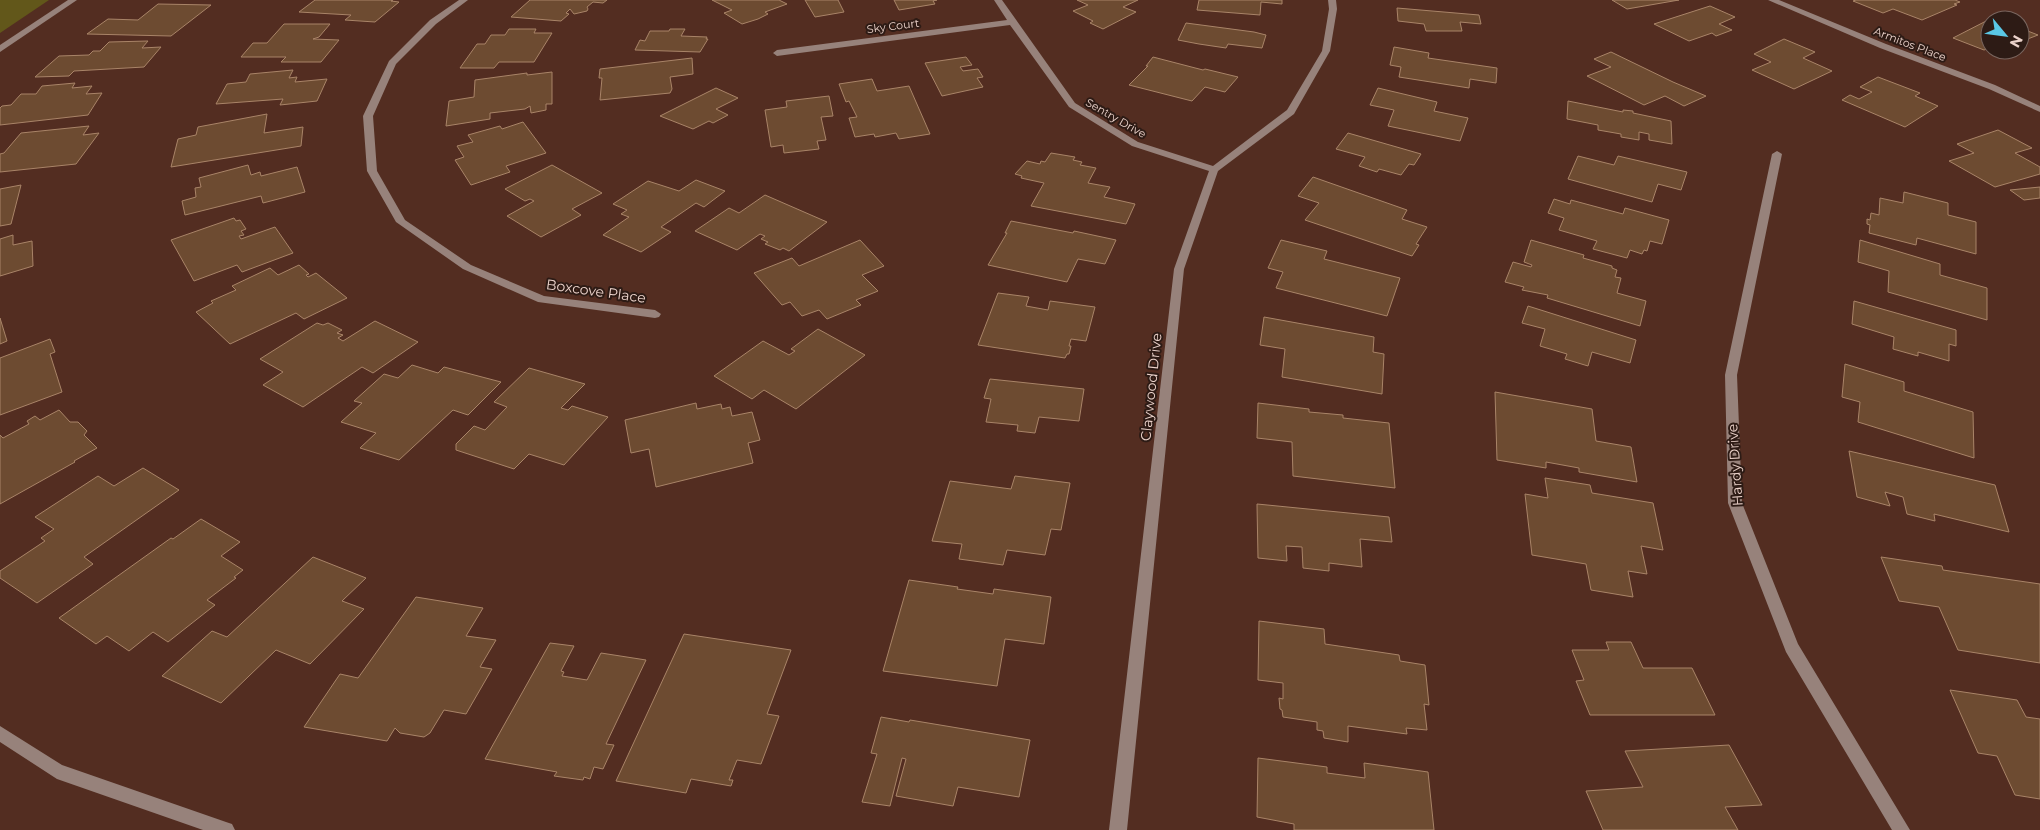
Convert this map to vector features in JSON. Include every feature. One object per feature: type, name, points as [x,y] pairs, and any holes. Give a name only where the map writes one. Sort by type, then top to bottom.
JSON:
[{"type":"street","points":[[0,50],[73,0]]},
{"type":"street","name":"Boxcove Place","points":[[464,0],[433,22],[392,63],[368,116],[372,171],[402,222],[467,267],[542,299],[655,314]]},
{"type":"street","name":"Sentry Drive","points":[[998,0],[1072,105],[1135,144],[1214,170]]},
{"type":"street","points":[[1214,170],[1291,112],[1326,51],[1332,0]]},
{"type":"street","name":"Armitos Place","points":[[1772,0],[1883,46],[1992,87],[2040,109]]},
{"type":"street","name":"Sky Court","points":[[777,53],[1012,22]]},
{"type":"street","name":"Hardy Drive","points":[[1777,154],[1731,375],[1735,503],[1791,647],[1901,830]]},
{"type":"street","name":"Claywood Drive","points":[[1118,830],[1178,269],[1214,170]]},
{"type":"street","points":[[0,733],[57,771],[226,830]]},
{"type":"shaded area","points":[[0,0],[49,0],[0,33]]},
{"type":"building","points":[[315,0],[393,0],[391,1],[399,2],[375,22],[345,20],[351,15],[299,12]]},
{"type":"building","points":[[530,0],[607,0],[603,3],[593,2],[587,7],[587,11],[574,14],[570,9],[566,13],[569,14],[561,21],[511,17]]},
{"type":"building","points":[[712,0],[779,0],[787,4],[765,12],[768,14],[758,19],[742,24],[724,13],[732,10]]},
{"type":"building","points":[[805,0],[838,0],[844,12],[815,17]]},
{"type":"building","points":[[894,0],[937,0],[933,1],[935,4],[899,10]]},
{"type":"building","points":[[1077,0],[1138,0],[1123,7],[1136,12],[1103,29],[1090,23],[1093,21],[1073,11],[1088,5]]},
{"type":"building","points":[[1199,0],[1282,0],[1282,4],[1261,2],[1260,15],[1197,10]]},
{"type":"building","points":[[1612,0],[1679,0],[1627,9]]},
{"type":"building","points":[[1955,0],[1960,2],[1922,20],[1893,9],[1883,13],[1853,1]]},
{"type":"building","points":[[158,4],[211,5],[171,36],[87,34],[108,19],[138,20]]},
{"type":"building","points":[[1710,6],[1735,17],[1719,24],[1732,30],[1716,36],[1712,33],[1689,41],[1654,24]]},
{"type":"building","points":[[1397,8],[1479,15],[1481,24],[1460,22],[1462,31],[1426,31],[1424,24],[1398,21]]},
{"type":"building","points":[[1186,23],[1266,35],[1262,48],[1228,44],[1226,48],[1199,44],[1178,40]]},
{"type":"building","points":[[284,24],[330,24],[319,37],[313,39],[339,40],[321,62],[281,62],[286,57],[241,57],[253,43],[267,43]]},
{"type":"building","points":[[1980,24],[1980,48],[1953,38]]},
{"type":"building","points":[[509,29],[536,29],[534,33],[552,33],[534,62],[499,62],[494,68],[460,68],[477,44],[485,44],[491,35],[505,35]]},
{"type":"building","points":[[670,29],[685,29],[681,36],[707,37],[706,39],[708,39],[700,52],[635,50],[640,40],[645,41],[650,31],[669,31]]},
{"type":"building","points":[[2030,32],[2038,35],[2030,38]]},
{"type":"building","points":[[1784,39],[1815,52],[1803,58],[1832,71],[1794,89],[1752,70],[1771,62],[1754,54]]},
{"type":"building","points":[[148,41],[142,48],[161,47],[144,67],[74,71],[69,76],[35,77],[59,56],[89,55],[93,51],[100,51],[109,42]]},
{"type":"building","points":[[1394,47],[1429,53],[1428,58],[1497,68],[1496,83],[1470,79],[1469,88],[1399,77],[1401,67],[1390,65]]},
{"type":"building","points":[[1611,52],[1706,96],[1684,106],[1665,96],[1644,105],[1587,76],[1611,67],[1594,59]]},
{"type":"building","points":[[966,57],[972,65],[960,67],[963,71],[978,69],[983,77],[977,78],[983,87],[942,96],[925,63]]},
{"type":"building","points":[[1153,57],[1238,77],[1225,92],[1205,87],[1192,101],[1129,85],[1148,66],[1146,66]]},
{"type":"building","points":[[692,58],[693,74],[670,77],[672,89],[670,93],[600,100],[602,78],[599,78],[600,69]]},
{"type":"building","points":[[293,70],[289,78],[297,77],[295,82],[327,79],[317,101],[280,105],[283,99],[216,104],[227,84],[246,82],[250,74]]},
{"type":"building","points":[[552,72],[552,104],[546,104],[546,110],[531,113],[530,106],[525,109],[490,113],[490,119],[446,126],[449,101],[474,97],[475,80],[527,73],[527,75]]},
{"type":"building","points":[[1878,77],[1920,93],[1915,96],[1938,106],[1905,127],[1842,100],[1850,95],[1859,99],[1872,92],[1860,87]]},
{"type":"building","points":[[872,79],[877,91],[909,86],[930,134],[899,139],[896,133],[875,137],[874,134],[855,137],[849,118],[857,117],[849,101],[846,102],[839,84]]},
{"type":"building","points":[[75,83],[72,88],[92,86],[86,94],[102,93],[88,115],[0,125],[0,108],[11,105],[21,94],[36,94],[42,86]]},
{"type":"building","points":[[716,88],[738,98],[716,109],[728,115],[713,123],[709,121],[693,129],[660,116]]},
{"type":"building","points":[[1378,88],[1437,102],[1434,111],[1468,118],[1460,141],[1388,126],[1394,110],[1370,105]]},
{"type":"building","points":[[829,96],[833,116],[821,117],[826,140],[817,141],[819,149],[784,153],[783,145],[771,147],[765,110],[787,107],[786,101]]},
{"type":"building","points":[[1568,101],[1623,112],[1623,110],[1633,111],[1633,113],[1671,121],[1672,144],[1649,140],[1649,134],[1639,132],[1639,140],[1621,137],[1621,134],[1598,130],[1598,125],[1567,119]]},
{"type":"building","points":[[267,114],[264,133],[303,127],[301,146],[171,167],[178,139],[196,135],[198,127]]},
{"type":"building","points":[[523,122],[546,153],[506,166],[510,172],[471,185],[455,160],[464,157],[457,146],[473,142],[468,135],[500,126],[502,129]]},
{"type":"building","points":[[89,126],[83,135],[99,133],[76,164],[0,172],[0,154],[4,153],[21,133]]},
{"type":"building","points":[[1998,130],[2032,148],[2015,153],[2040,167],[2040,174],[1995,187],[1949,161],[1974,153],[1957,144]]},
{"type":"building","points":[[1348,133],[1421,154],[1414,165],[1409,164],[1401,175],[1379,169],[1377,172],[1359,166],[1365,157],[1336,149]]},
{"type":"building","points":[[1051,153],[1075,157],[1073,160],[1082,162],[1080,165],[1096,168],[1088,183],[1110,187],[1104,197],[1135,204],[1126,224],[1031,206],[1044,183],[1021,178],[1022,176],[1015,174],[1027,161],[1040,164],[1041,161],[1045,162]]},
{"type":"building","points":[[1578,156],[1614,165],[1618,156],[1687,172],[1681,190],[1658,184],[1652,202],[1568,179]]},
{"type":"building","points":[[248,165],[251,175],[260,172],[261,176],[297,167],[305,192],[263,203],[261,196],[185,215],[182,201],[196,197],[195,188],[201,187],[199,178]]},
{"type":"building","points":[[552,165],[602,193],[572,209],[581,215],[541,237],[507,216],[534,201],[530,199],[525,201],[505,189]]},
{"type":"building","points":[[1313,177],[1407,210],[1402,219],[1427,227],[1416,244],[1419,245],[1412,256],[1305,220],[1319,203],[1298,196]]},
{"type":"building","points":[[696,180],[725,191],[704,207],[696,203],[661,227],[671,232],[641,252],[603,235],[629,217],[621,214],[627,210],[613,204],[648,181],[679,191]]},
{"type":"building","points":[[21,185],[11,224],[0,226],[0,189]]},
{"type":"building","points":[[2040,187],[2040,198],[2024,200],[2010,190]]},
{"type":"building","points":[[1904,192],[1948,203],[1948,215],[1976,222],[1976,254],[1917,238],[1916,245],[1869,233],[1870,225],[1867,224],[1867,219],[1870,220],[1871,213],[1879,215],[1880,198],[1903,203]]},
{"type":"building","points":[[765,195],[827,222],[789,251],[783,248],[780,250],[765,244],[768,242],[761,239],[765,236],[760,234],[737,250],[695,231],[729,208],[739,213]]},
{"type":"building","points":[[1554,199],[1570,204],[1571,200],[1623,214],[1625,208],[1669,220],[1662,244],[1650,241],[1647,251],[1644,250],[1642,254],[1630,250],[1627,258],[1593,249],[1597,241],[1559,230],[1564,218],[1548,213]]},
{"type":"building","points":[[234,218],[236,221],[240,220],[246,229],[241,231],[244,235],[239,236],[241,239],[275,227],[293,253],[242,272],[237,265],[194,281],[171,240]]},
{"type":"building","points":[[1011,221],[1116,240],[1105,264],[1078,259],[1067,282],[988,265],[1007,233],[1005,233]]},
{"type":"building","points":[[13,235],[13,245],[32,241],[33,266],[0,276],[0,239]]},
{"type":"building","points":[[860,240],[884,266],[862,275],[878,291],[856,300],[861,305],[827,319],[819,310],[802,316],[790,302],[782,305],[754,273],[792,258],[799,266]]},
{"type":"building","points":[[1281,240],[1327,251],[1324,259],[1400,278],[1387,316],[1276,288],[1283,272],[1268,268]]},
{"type":"building","points":[[1531,240],[1584,255],[1583,258],[1612,266],[1612,268],[1617,270],[1615,277],[1621,278],[1617,293],[1646,301],[1640,326],[1547,298],[1548,295],[1522,290],[1524,287],[1505,282],[1513,262],[1531,267],[1532,265],[1524,262]]},
{"type":"building","points":[[1860,240],[1940,264],[1940,275],[1987,288],[1987,320],[1888,292],[1889,271],[1858,262]]},
{"type":"building","points":[[299,265],[309,274],[306,275],[308,277],[316,273],[347,298],[304,319],[296,313],[230,344],[196,312],[213,303],[211,301],[236,290],[232,286],[270,268],[278,275]]},
{"type":"building","points":[[998,293],[1029,297],[1026,306],[1048,310],[1050,301],[1095,307],[1086,341],[1071,339],[1069,354],[1065,358],[978,345]]},
{"type":"building","points":[[1854,301],[1956,330],[1956,346],[1949,344],[1949,361],[1918,352],[1918,356],[1893,349],[1894,337],[1852,324]]},
{"type":"building","points":[[1528,306],[1636,340],[1630,363],[1592,352],[1588,366],[1565,359],[1567,354],[1540,346],[1545,329],[1522,323]]},
{"type":"building","points":[[1264,317],[1374,337],[1373,352],[1384,354],[1382,394],[1282,377],[1285,349],[1260,345]]},
{"type":"building","points":[[0,318],[7,341],[0,344]]},
{"type":"building","points":[[375,321],[418,342],[373,373],[362,367],[303,407],[263,385],[283,372],[260,359],[317,323],[323,325],[328,323],[342,330],[337,333],[343,335],[338,338],[343,341]]},
{"type":"building","points":[[818,329],[865,355],[796,409],[764,390],[752,399],[714,376],[763,341],[789,355],[795,351],[791,349]]},
{"type":"building","points":[[50,339],[55,352],[50,354],[62,392],[0,415],[0,358]]},
{"type":"building","points":[[1845,364],[1904,382],[1904,391],[1973,412],[1974,458],[1858,422],[1860,402],[1842,397]]},
{"type":"building","points":[[412,365],[438,373],[444,367],[501,382],[468,415],[453,410],[399,460],[360,448],[376,433],[341,422],[362,403],[354,401],[384,374],[398,378]]},
{"type":"building","points":[[529,368],[585,384],[561,408],[568,410],[572,406],[608,417],[564,465],[529,454],[514,469],[456,450],[456,444],[474,426],[485,430],[507,407],[494,402]]},
{"type":"building","points":[[990,379],[1084,389],[1079,421],[1039,417],[1035,433],[1017,431],[1018,425],[986,422],[991,399],[984,398]]},
{"type":"building","points":[[1495,392],[1592,409],[1596,441],[1631,447],[1637,482],[1579,472],[1579,468],[1546,462],[1546,468],[1497,460]]},
{"type":"building","points":[[696,403],[697,409],[721,404],[722,409],[730,407],[732,416],[752,412],[760,440],[748,443],[753,463],[656,487],[649,449],[631,453],[625,420]]},
{"type":"building","points":[[1258,403],[1309,409],[1309,412],[1343,415],[1343,418],[1389,423],[1395,488],[1293,476],[1292,442],[1257,438]]},
{"type":"building","points":[[59,410],[70,422],[78,422],[87,431],[84,435],[97,448],[0,504],[0,435],[3,438],[29,424],[27,421],[35,416],[40,420]]},
{"type":"building","points":[[1849,451],[1995,485],[2009,532],[1934,514],[1935,521],[1907,514],[1903,497],[1885,492],[1890,506],[1857,497]]},
{"type":"building","points":[[143,468],[179,490],[84,557],[93,564],[37,603],[0,578],[0,571],[45,541],[41,538],[54,529],[35,517],[98,476],[114,486]]},
{"type":"building","points":[[1015,476],[1070,483],[1061,530],[1051,529],[1045,555],[1007,550],[1003,565],[959,559],[962,544],[932,541],[950,481],[1011,489]]},
{"type":"building","points":[[1545,478],[1590,485],[1592,493],[1653,503],[1663,550],[1641,546],[1647,574],[1628,571],[1633,597],[1591,590],[1586,564],[1532,555],[1525,494],[1548,498]]},
{"type":"building","points":[[1257,504],[1389,517],[1392,542],[1360,539],[1362,567],[1329,563],[1329,571],[1303,568],[1302,547],[1286,546],[1287,561],[1258,558]]},
{"type":"building","points":[[201,519],[240,542],[221,556],[243,570],[234,577],[236,578],[207,600],[215,605],[168,642],[153,632],[129,651],[107,636],[96,644],[59,618],[171,538],[173,539]]},
{"type":"building","points":[[313,557],[366,578],[342,601],[364,609],[310,664],[276,650],[221,703],[162,676],[212,631],[227,637]]},
{"type":"building","points":[[1881,557],[1942,566],[1943,570],[2040,584],[2040,663],[1958,650],[1939,607],[1899,601]]},
{"type":"building","points":[[909,580],[993,594],[994,589],[1051,597],[1044,644],[1005,639],[997,686],[883,671]]},
{"type":"building","points":[[416,597],[483,608],[466,636],[496,640],[480,667],[492,669],[466,714],[444,710],[430,733],[424,737],[400,733],[395,728],[387,741],[304,727],[340,674],[358,678]]},
{"type":"building","points":[[1259,621],[1324,629],[1325,644],[1399,655],[1400,661],[1425,665],[1429,705],[1424,704],[1427,730],[1406,728],[1407,734],[1348,726],[1348,742],[1324,738],[1323,731],[1317,730],[1317,722],[1283,717],[1279,698],[1283,699],[1283,683],[1258,680]]},
{"type":"building","points":[[684,634],[791,650],[767,714],[779,716],[761,764],[737,760],[729,780],[733,780],[731,786],[691,779],[686,793],[616,781]]},
{"type":"building","points":[[1606,642],[1631,642],[1643,668],[1692,668],[1715,715],[1590,715],[1576,681],[1584,680],[1572,650],[1609,650]]},
{"type":"building","points":[[550,643],[574,646],[561,671],[564,672],[562,676],[587,680],[601,653],[646,660],[606,744],[614,745],[603,769],[594,767],[590,779],[584,777],[583,780],[554,776],[557,772],[485,759]]},
{"type":"building","points":[[1950,690],[2017,700],[2026,717],[2040,719],[2040,799],[2015,795],[1997,756],[1978,753]]},
{"type":"building","points":[[881,717],[1030,740],[1019,797],[958,787],[953,806],[896,796],[906,759],[902,758],[890,806],[862,802],[877,754],[871,753]]},
{"type":"building","points":[[1729,745],[1762,805],[1725,807],[1738,830],[1603,830],[1586,791],[1643,787],[1625,751]]},
{"type":"building","points":[[1258,758],[1327,767],[1327,773],[1365,778],[1364,763],[1428,772],[1434,830],[1294,830],[1294,824],[1257,817]]}]
